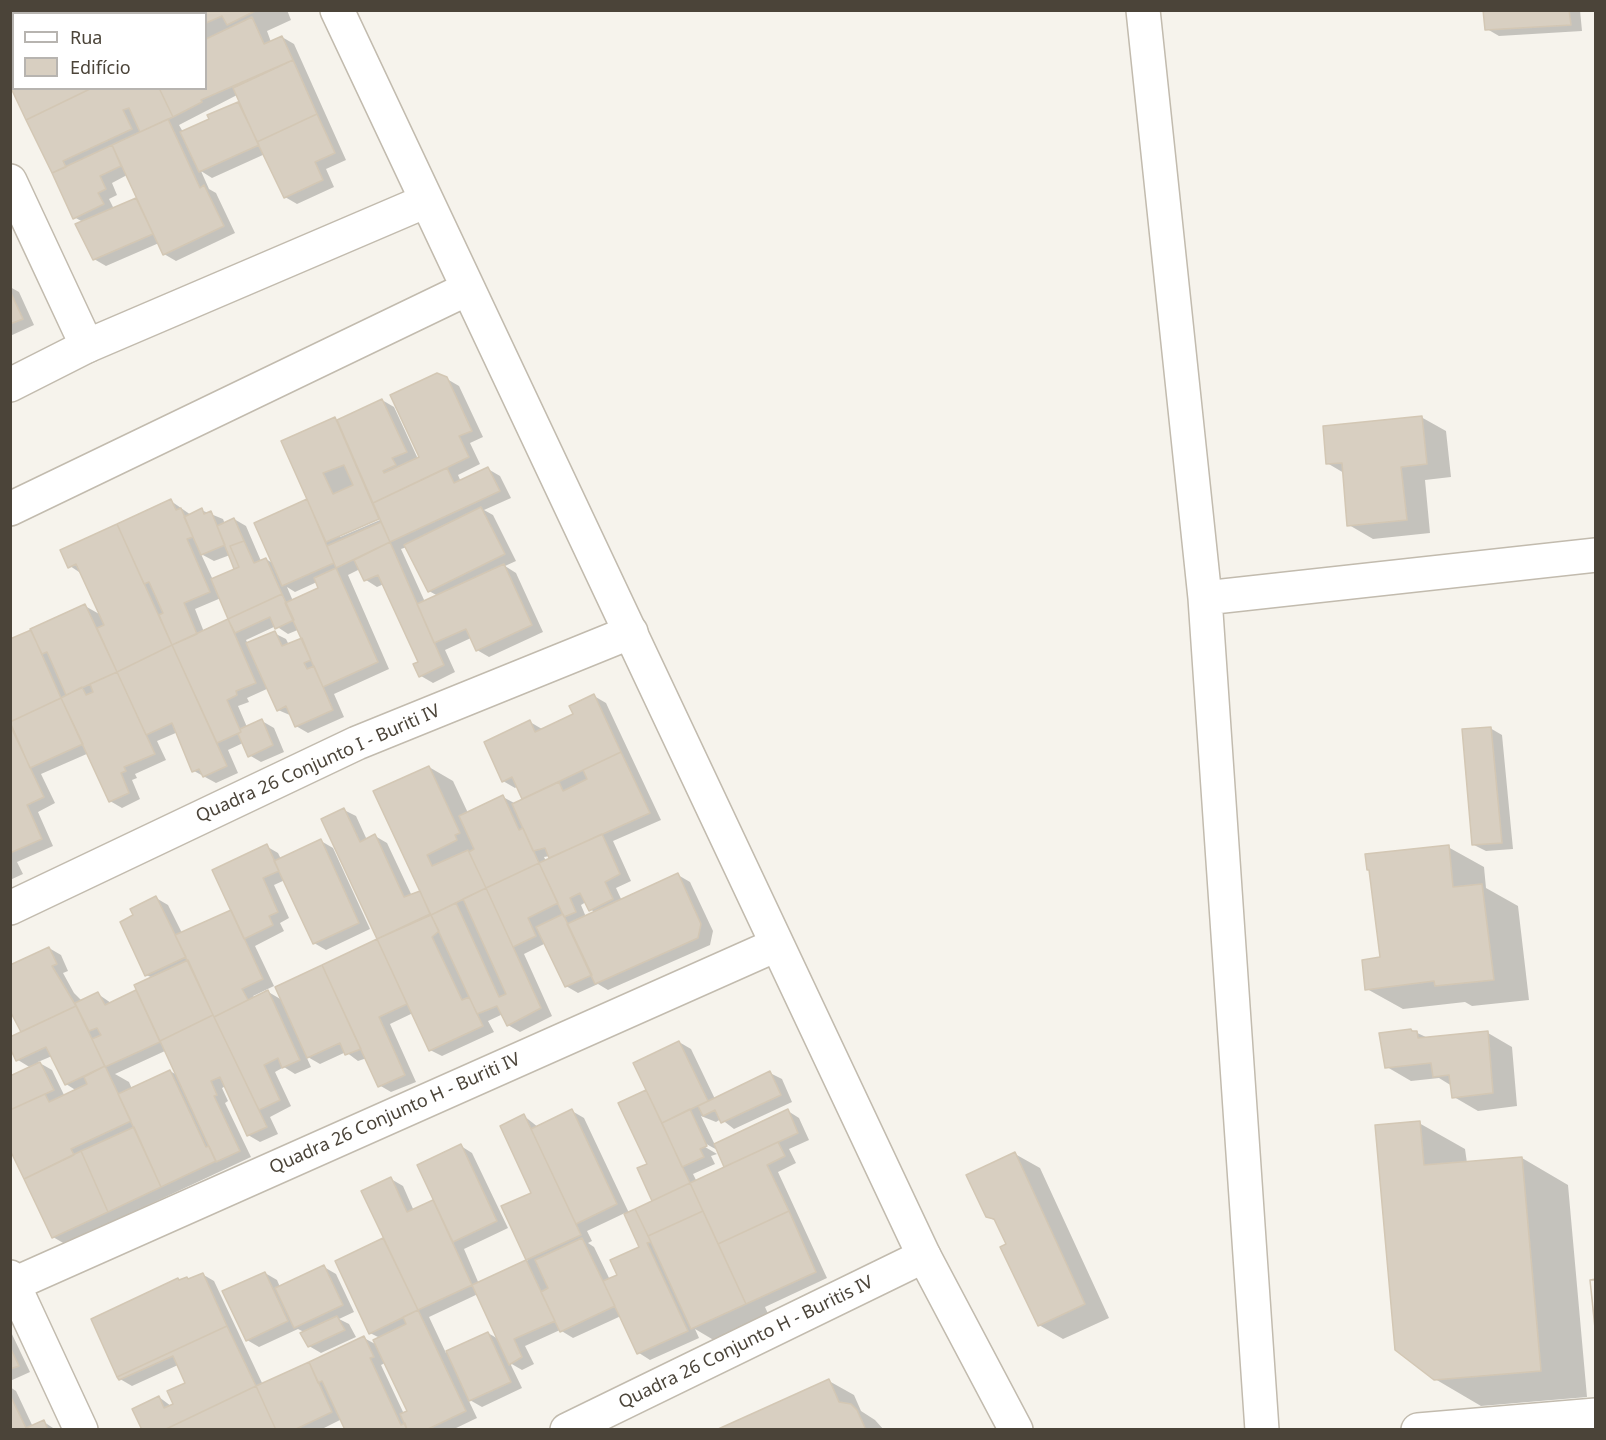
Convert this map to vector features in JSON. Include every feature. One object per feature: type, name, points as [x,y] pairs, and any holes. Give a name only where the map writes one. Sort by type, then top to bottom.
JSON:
[{"type":"street","points":[[338,10],[467,289],[924,1256],[1016,1430]]},
{"type":"street","points":[[1143,10],[1206,598],[1262,1430]]},
{"type":"street","points":[[10,181],[87,346]]},
{"type":"street","points":[[10,385],[87,346],[426,201]]},
{"type":"street","points":[[10,509],[467,289]]},
{"type":"street","points":[[1206,598],[1596,555]]},
{"type":"street","name":"Quadra 26 Conjunto I - Buriti IV","points":[[10,908],[357,742],[631,632]]},
{"type":"street","name":"Quadra 26 Conjunto H - Buriti IV","points":[[12,1281],[776,945]]},
{"type":"street","name":"Quadra 26 Conjunto H - Buritis IV","points":[[567,1430],[924,1256]]},
{"type":"street","points":[[12,1281],[81,1430]]},
{"type":"street","points":[[1418,1430],[1596,1415]]},
{"type":"building","points":[[10,10],[70,10],[70,12],[12,12],[12,54],[10,55]]},
{"type":"building","points":[[153,10],[257,10],[227,25],[222,16],[207,23],[207,12],[154,12]]},
{"type":"building","points":[[1483,10],[1569,10],[1571,25],[1485,30]]},
{"type":"building","points":[[252,17],[264,44],[282,36],[293,60],[201,100],[202,102],[173,117],[160,90],[207,90],[207,39]]},
{"type":"building","points":[[12,58],[12,90],[88,90],[26,120],[10,86],[10,59]]},
{"type":"building","points":[[293,60],[317,114],[257,142],[233,88]]},
{"type":"building","points":[[88,90],[160,90],[173,117],[140,132],[129,108],[123,110],[132,129],[63,161],[66,167],[52,173],[26,120]]},
{"type":"building","points":[[238,102],[259,145],[199,172],[180,132],[209,119],[207,115]]},
{"type":"building","points":[[317,114],[335,153],[315,162],[323,180],[284,198],[257,142]]},
{"type":"building","points":[[168,119],[200,188],[204,185],[224,226],[163,255],[112,145]]},
{"type":"building","points":[[112,145],[121,166],[100,176],[106,189],[98,193],[104,204],[73,219],[52,173]]},
{"type":"building","points":[[136,198],[153,234],[93,260],[75,224]]},
{"type":"building","points":[[10,291],[23,319],[10,324]]},
{"type":"building","points":[[437,373],[447,377],[472,431],[459,436],[469,457],[373,503],[337,420],[382,399],[407,452],[392,458],[396,465],[383,471],[384,473],[419,457],[390,395]]},
{"type":"building","points":[[1422,416],[1427,464],[1401,467],[1407,520],[1347,526],[1342,463],[1326,464],[1323,426]]},
{"type":"building","points":[[335,417],[379,519],[326,542],[281,441]],"holes":[[[344,465],[353,485],[333,494],[323,473]]]},
{"type":"building","points":[[488,467],[500,491],[390,542],[373,503],[447,468],[454,483]]},
{"type":"building","points":[[171,499],[176,510],[181,508],[193,537],[187,539],[210,592],[184,603],[197,634],[172,645],[159,615],[163,613],[149,582],[144,584],[117,524]]},
{"type":"building","points":[[307,499],[334,563],[282,586],[254,523]]},
{"type":"building","points":[[481,507],[505,554],[428,592],[404,545]]},
{"type":"building","points":[[202,508],[204,514],[211,511],[225,545],[201,555],[184,517]]},
{"type":"building","points":[[234,518],[244,541],[230,546],[239,567],[234,569],[217,526]]},
{"type":"building","points":[[381,522],[390,542],[336,568],[327,546]]},
{"type":"building","points":[[117,524],[172,645],[117,672],[97,628],[104,625],[76,564],[68,568],[60,550]]},
{"type":"building","points":[[244,541],[254,563],[266,558],[282,594],[228,619],[211,579],[239,567],[230,546]]},
{"type":"building","points":[[390,542],[444,665],[419,677],[413,664],[418,662],[378,575],[364,581],[354,560]]},
{"type":"building","points":[[504,564],[532,625],[476,651],[466,629],[434,643],[417,604]]},
{"type":"building","points":[[336,568],[378,662],[323,687],[285,603],[318,588],[314,578]]},
{"type":"building","points":[[282,594],[294,620],[275,629],[270,617],[235,633],[228,619]]},
{"type":"building","points":[[85,604],[117,672],[66,695],[47,652],[42,654],[30,629]]},
{"type":"building","points":[[228,619],[256,683],[236,691],[237,695],[227,700],[241,732],[217,743],[172,645]]},
{"type":"building","points":[[31,630],[61,698],[10,722],[10,639]]},
{"type":"building","points":[[275,631],[282,646],[302,638],[311,660],[304,663],[307,669],[314,666],[333,710],[295,727],[286,706],[277,711],[246,643]]},
{"type":"building","points":[[172,645],[227,766],[203,777],[199,769],[192,772],[172,723],[146,735],[117,672]]},
{"type":"building","points":[[117,672],[155,754],[124,767],[126,771],[121,773],[129,793],[109,802],[61,698],[82,687],[86,695],[93,692],[90,684]]},
{"type":"building","points":[[594,694],[621,752],[522,799],[512,777],[502,782],[484,742],[530,720],[535,732],[573,714],[569,706]]},
{"type":"building","points":[[61,698],[83,744],[30,768],[10,722]]},
{"type":"building","points":[[262,719],[273,745],[248,757],[238,734],[241,732],[240,729]]},
{"type":"building","points":[[10,725],[44,797],[27,805],[42,839],[10,853]]},
{"type":"building","points":[[1491,727],[1502,843],[1472,845],[1462,729]]},
{"type":"building","points":[[621,752],[650,813],[549,858],[545,848],[533,851],[512,804],[559,782],[563,791],[587,779],[583,770]]},
{"type":"building","points":[[429,766],[460,833],[455,835],[457,840],[427,855],[432,866],[468,850],[486,888],[431,915],[373,791]]},
{"type":"building","points":[[503,795],[519,830],[523,828],[539,863],[486,888],[469,852],[474,849],[459,816]]},
{"type":"building","points":[[344,808],[360,842],[375,834],[404,897],[420,891],[430,914],[377,939],[321,819]]},
{"type":"building","points":[[602,834],[620,874],[605,882],[613,899],[589,911],[580,893],[570,898],[576,912],[564,917],[539,863]]},
{"type":"building","points":[[321,839],[359,923],[313,944],[274,861]]},
{"type":"building","points":[[267,844],[279,871],[263,878],[278,912],[269,916],[273,925],[244,939],[212,870]]},
{"type":"building","points":[[1449,845],[1453,887],[1482,884],[1494,980],[1435,986],[1434,981],[1365,990],[1362,960],[1380,957],[1365,854]]},
{"type":"building","points":[[539,863],[558,903],[528,918],[536,936],[513,947],[486,888]]},
{"type":"building","points":[[678,873],[701,924],[698,938],[595,984],[567,924]]},
{"type":"building","points":[[486,888],[541,1008],[507,1026],[497,1006],[477,1014],[431,915],[456,903],[499,997],[506,994],[463,899]]},
{"type":"building","points":[[156,896],[186,957],[145,976],[120,922],[133,915],[130,909]]},
{"type":"building","points":[[231,910],[263,979],[242,989],[248,1000],[214,1017],[175,935]]},
{"type":"building","points":[[563,914],[592,975],[565,987],[536,927]]},
{"type":"building","points":[[431,915],[439,931],[432,937],[462,1000],[469,997],[483,1026],[429,1051],[377,939]]},
{"type":"building","points":[[377,939],[407,1004],[379,1017],[405,1075],[378,1087],[322,965]]},
{"type":"building","points":[[49,947],[57,964],[52,966],[76,1006],[21,1032],[10,1011],[10,965]]},
{"type":"building","points":[[188,960],[213,1015],[160,1041],[134,985]]},
{"type":"building","points":[[322,965],[361,1049],[345,1055],[340,1043],[307,1058],[275,987]]},
{"type":"building","points":[[136,990],[160,1042],[105,1067],[92,1039],[101,1035],[97,1028],[89,1031],[75,1003],[98,992],[105,1005]]},
{"type":"building","points":[[268,990],[300,1060],[282,1068],[278,1058],[264,1065],[280,1100],[259,1110],[214,1017]]},
{"type":"building","points":[[76,1006],[105,1066],[65,1085],[46,1047],[16,1061],[10,1048],[10,1037]]},
{"type":"building","points":[[213,1015],[267,1127],[247,1136],[220,1077],[211,1081],[217,1095],[214,1096],[240,1151],[216,1162],[160,1041]]},
{"type":"building","points":[[1411,1029],[1417,1031],[1418,1038],[1488,1031],[1493,1093],[1452,1098],[1449,1075],[1433,1077],[1431,1063],[1385,1068],[1379,1033]]},
{"type":"building","points":[[679,1041],[708,1101],[662,1123],[633,1063]]},
{"type":"building","points":[[40,1062],[54,1090],[10,1110],[10,1076]]},
{"type":"building","points":[[105,1066],[131,1121],[71,1149],[74,1155],[24,1179],[10,1150],[10,1110],[45,1094],[49,1102],[87,1084],[84,1077]]},
{"type":"building","points":[[170,1070],[206,1147],[209,1146],[216,1161],[161,1187],[118,1094]]},
{"type":"building","points":[[770,1071],[781,1095],[721,1123],[715,1110],[703,1116],[698,1106]]},
{"type":"building","points":[[646,1090],[690,1183],[652,1201],[637,1168],[647,1164],[618,1103]]},
{"type":"building","points":[[572,1109],[617,1204],[576,1224],[531,1129]]},
{"type":"building","points":[[690,1109],[707,1146],[700,1149],[704,1157],[682,1167],[662,1123]]},
{"type":"building","points":[[788,1109],[798,1133],[724,1167],[714,1144]]},
{"type":"building","points":[[524,1114],[581,1235],[526,1260],[501,1206],[531,1193],[500,1126]]},
{"type":"building","points":[[1420,1121],[1424,1165],[1522,1157],[1541,1371],[1434,1380],[1395,1350],[1375,1125]]},
{"type":"building","points":[[134,1127],[161,1187],[108,1212],[81,1151]]},
{"type":"building","points":[[778,1142],[785,1156],[767,1165],[789,1211],[718,1244],[690,1183]]},
{"type":"building","points":[[461,1144],[497,1221],[453,1242],[417,1165]]},
{"type":"building","points":[[81,1151],[108,1212],[52,1238],[24,1179]]},
{"type":"building","points":[[1015,1152],[1085,1304],[1038,1326],[1000,1247],[1006,1244],[994,1219],[986,1217],[966,1175]]},
{"type":"building","points":[[391,1177],[407,1212],[433,1200],[472,1285],[418,1310],[361,1191]]},
{"type":"building","points":[[690,1183],[703,1211],[648,1236],[635,1209]]},
{"type":"building","points":[[635,1209],[651,1242],[647,1243],[688,1331],[637,1354],[603,1281],[617,1275],[610,1260],[639,1247],[624,1214]]},
{"type":"building","points":[[703,1211],[746,1304],[691,1329],[648,1236]]},
{"type":"building","points":[[789,1211],[816,1272],[746,1304],[718,1244]]},
{"type":"building","points":[[383,1238],[418,1310],[369,1334],[335,1261]]},
{"type":"building","points":[[582,1238],[615,1306],[560,1332],[541,1292],[548,1288],[535,1260]]},
{"type":"building","points":[[526,1260],[555,1321],[514,1339],[522,1357],[509,1365],[472,1285]]},
{"type":"building","points":[[324,1265],[343,1305],[294,1328],[275,1288]]},
{"type":"building","points":[[265,1272],[288,1321],[246,1341],[222,1291]]},
{"type":"building","points":[[203,1273],[227,1326],[117,1377],[91,1319],[178,1278],[179,1280],[187,1277],[188,1279]]},
{"type":"building","points":[[1596,1279],[1596,1336],[1590,1280]]},
{"type":"building","points":[[1590,1280],[1596,1280],[1596,1338]]},
{"type":"building","points":[[418,1310],[466,1411],[426,1430],[407,1430],[400,1414],[407,1411],[373,1340],[406,1324],[403,1317]]},
{"type":"building","points":[[337,1316],[345,1330],[308,1347],[300,1333]]},
{"type":"building","points":[[227,1326],[256,1386],[164,1430],[142,1430],[132,1409],[159,1396],[164,1408],[173,1404],[167,1391],[185,1383],[173,1356],[119,1380],[117,1377]]},
{"type":"building","points":[[488,1332],[511,1382],[469,1401],[446,1351]]},
{"type":"building","points":[[364,1336],[374,1357],[370,1358],[401,1425],[405,1423],[407,1430],[345,1430],[322,1381],[318,1383],[309,1362]]},
{"type":"building","points":[[10,1347],[19,1366],[10,1369]]},
{"type":"building","points":[[309,1362],[332,1412],[294,1430],[276,1430],[256,1386]]},
{"type":"building","points":[[829,1379],[839,1402],[851,1404],[857,1410],[866,1430],[716,1430]]},
{"type":"building","points":[[256,1386],[276,1430],[164,1430]]},
{"type":"building","points":[[10,1395],[26,1428],[23,1430],[10,1430]]},
{"type":"building","points":[[44,1420],[48,1430],[23,1430],[26,1428]]}]
